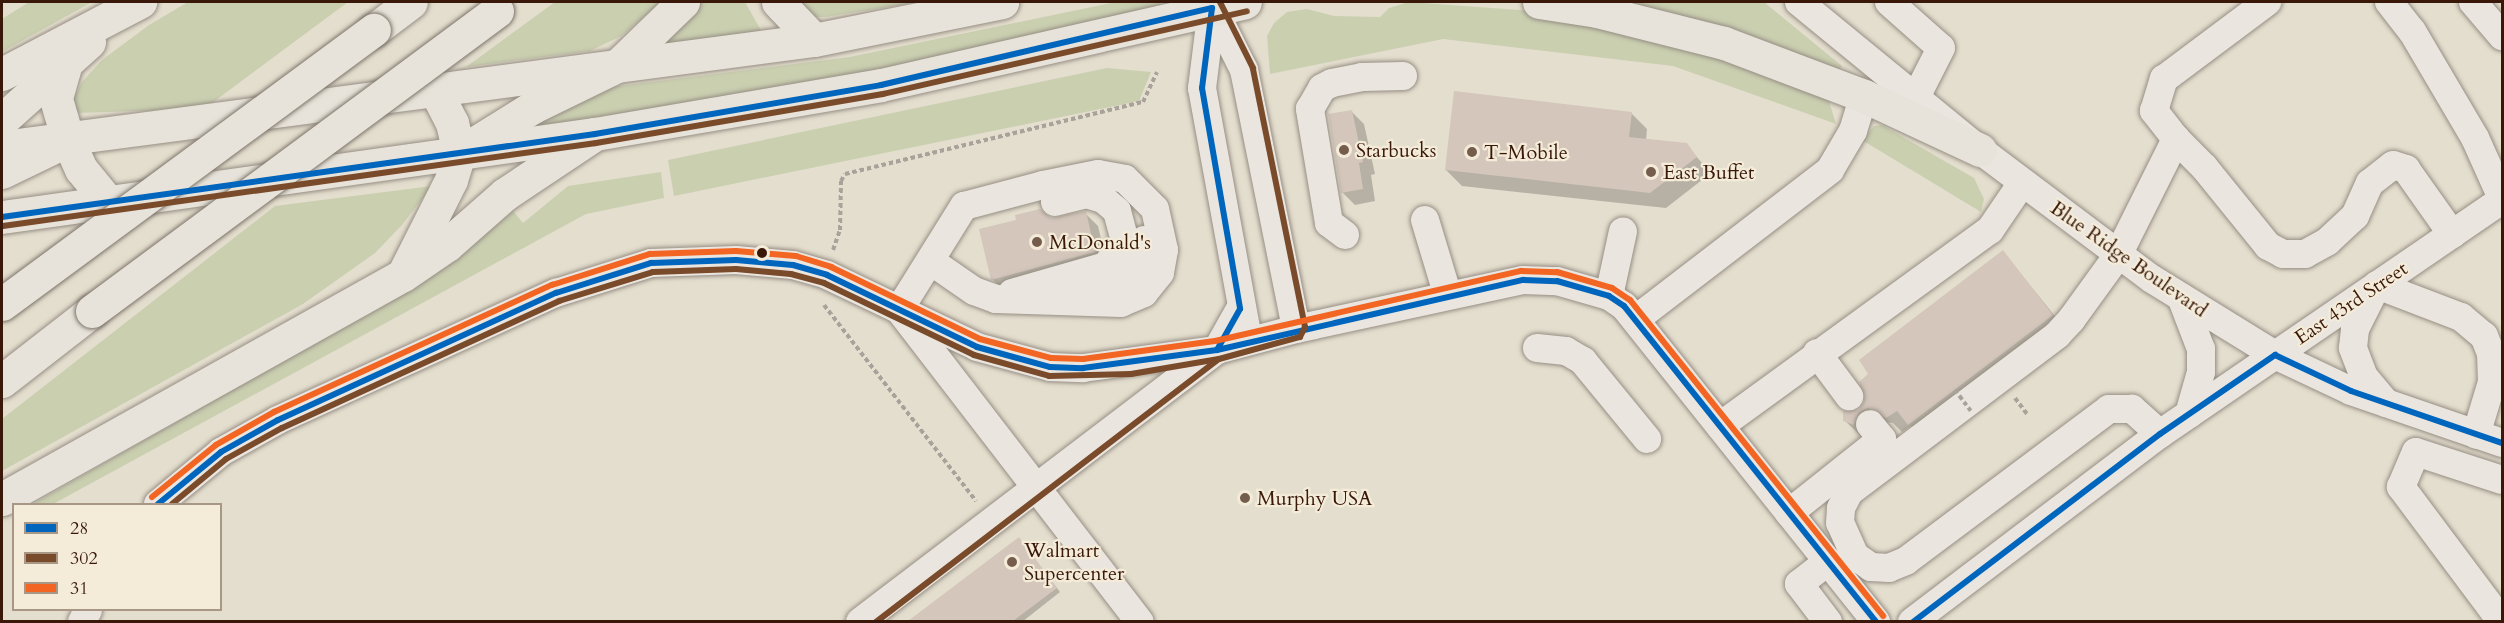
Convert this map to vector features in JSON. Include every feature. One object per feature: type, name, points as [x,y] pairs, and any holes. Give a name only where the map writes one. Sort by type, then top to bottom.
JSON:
[{"type":"main road","points":[[2,304],[411,2]]},
{"type":"main road","points":[[459,153],[532,107],[617,66],[683,2]]},
{"type":"main road","points":[[778,2],[814,40]]},
{"type":"main road","points":[[2,147],[814,40],[1002,2]]},
{"type":"main road","points":[[2,217],[595,134],[881,85],[1211,5],[1245,2]]},
{"type":"main road","points":[[1539,2],[1597,11],[1724,43],[1864,96],[1980,150]]},
{"type":"main road","points":[[2,381],[92,311],[503,6]]},
{"type":"main road","points":[[2,120],[128,8]]},
{"type":"main road","points":[[2,74],[128,8]]},
{"type":"main road","points":[[66,63],[56,99],[68,140],[81,169],[108,202]]},
{"type":"main road","points":[[403,275],[451,180],[459,153],[452,123],[436,91]]},
{"type":"main road","points":[[2,499],[403,275],[447,245],[505,194],[595,134]]},
{"type":"main road","points":[[2,172],[68,140]]},
{"type":"street","name":"Blue Ridge Boulevard","points":[[1799,2],[2022,183],[2118,255],[2181,297],[2276,355],[2387,405],[2489,439]]},
{"type":"street","points":[[1889,2],[1941,48],[1916,99]]},
{"type":"street","points":[[2267,2],[2164,79],[2154,111],[2176,139],[2204,167],[2268,246],[2283,254],[2305,254],[2328,241],[2355,216],[2370,183],[2393,165],[2406,169],[2452,234]]},
{"type":"street","points":[[2389,2],[2412,31],[2475,138],[2502,199]]},
{"type":"street","points":[[2473,2],[2502,36]]},
{"type":"street","points":[[1211,5],[1202,88],[1240,309],[1250,340]]},
{"type":"street","points":[[1211,5],[1244,70],[1296,329]]},
{"type":"street","points":[[1345,235],[1329,223],[1310,109],[1322,88],[1332,83],[1362,77],[1403,76]]},
{"type":"street","points":[[1636,320],[1830,170],[1852,131],[1864,96]]},
{"type":"street","points":[[2160,434],[2132,409],[2109,409],[1906,561],[1889,568],[1870,567],[1856,556],[1840,523],[1841,508],[1849,492],[2057,335],[2118,255],[2176,139]]},
{"type":"street","points":[[899,310],[932,262],[964,206],[1098,174],[1125,179],[1155,209],[1164,250],[1160,273],[1144,292],[1121,303],[996,299],[974,291],[932,262]]},
{"type":"street","points":[[1720,426],[1817,353],[1990,230],[2022,183]]},
{"type":"street","points":[[964,206],[1008,213],[1087,194],[1103,199],[1118,211],[1125,241],[1116,257],[1106,266],[1064,276],[996,299]]},
{"type":"street","name":"East 43rd Street","points":[[1912,621],[2160,434],[2502,199]]},
{"type":"street","points":[[1425,220],[1448,296]]},
{"type":"street","points":[[1610,296],[1623,231]]},
{"type":"street","points":[[159,503],[220,452],[278,420],[556,293],[651,262],[736,260],[794,265],[827,275],[977,347],[1050,367],[1129,365],[1217,350],[1296,329],[1523,280],[1557,281],[1610,296],[1636,320],[1876,621]]},
{"type":"street","points":[[2387,405],[2364,377],[2353,348],[2355,328],[2377,285],[2461,317],[2484,336],[2491,353],[2497,384],[2489,439]]},
{"type":"street","points":[[2181,297],[2201,350],[2202,372],[2189,414]]},
{"type":"street","points":[[860,621],[1038,490],[1217,350],[1240,309]]},
{"type":"street","points":[[899,310],[1140,621]]},
{"type":"street","points":[[1536,348],[1566,351],[1583,361],[1647,439]]},
{"type":"street","points":[[1817,353],[1849,396]]},
{"type":"street","points":[[1789,513],[1882,439],[1870,424]]},
{"type":"street","points":[[2500,470],[2416,452],[2401,487],[2502,621]]},
{"type":"street","points":[[1828,561],[1799,584],[1828,621]]},
{"type":"path","points":[[830,256],[840,230],[841,181],[845,174],[1143,102],[1157,72]]},
{"type":"path","points":[[819,299],[979,504]]},
{"type":"path","points":[[1955,390],[1971,411]]},
{"type":"green space","points":[[29,2],[92,2],[2,52],[2,19]]},
{"type":"green space","points":[[188,2],[348,2],[204,109],[75,113],[72,102],[82,82],[102,60],[149,25]]},
{"type":"green space","points":[[555,2],[662,2],[621,36],[590,51],[466,67]]},
{"type":"green space","points":[[697,2],[745,2],[763,34],[648,49]]},
{"type":"green space","points":[[791,2],[918,2],[814,17]]},
{"type":"green space","points":[[1159,2],[1162,7],[817,85],[488,140],[603,88],[850,57],[1111,3]]},
{"type":"green space","points":[[1409,2],[1534,11],[1673,40],[1813,90],[1829,101],[1836,124],[1673,66],[1443,39],[1270,74],[1267,36],[1274,23],[1287,12],[1307,9],[1334,16],[1380,17],[1389,8]]},
{"type":"green space","points":[[1612,2],[1764,2],[1842,66],[1836,76]]},
{"type":"green space","points":[[1107,68],[1151,72],[1139,101],[674,196],[668,160]]},
{"type":"green space","points":[[1882,125],[1974,178],[1984,199],[1981,212],[1862,140],[1874,126]]},
{"type":"green space","points":[[661,172],[664,198],[586,214],[55,503],[35,503],[446,267],[513,211],[523,223],[568,186]]},
{"type":"green space","points":[[432,186],[402,225],[375,253],[303,304],[2,471],[2,419],[275,206]]},
{"type":"building","points":[[1454,91],[1632,112],[1629,137],[1687,143],[1697,157],[1650,193],[1445,170]]},
{"type":"building","name":"Starbucks","points":[[1352,110],[1363,162],[1359,163],[1363,189],[1341,193],[1328,114]]},
{"type":"building","name":"McDonald's","points":[[1040,209],[1051,218],[1086,211],[1095,252],[991,280],[979,229],[1016,220],[1015,215]]},
{"type":"building","points":[[2003,250],[2053,315],[1908,425],[1897,411],[1886,418],[1868,408],[1859,412],[1854,425],[1843,421],[1843,411],[1858,410],[1864,402],[1859,382],[1868,374],[1859,360]]},
{"type":"building","name":"Walmart Supercenter","points":[[1019,537],[1057,588],[1013,621],[908,621]]},
{"type":"transit line","name":"302","points":[[173,503],[226,459],[282,428],[559,301],[653,272],[736,269],[791,274],[824,283],[974,355],[1049,376],[1131,374],[1219,359],[1300,337],[1305,327],[1253,68],[1220,2]]},
{"type":"transit line","name":"28","points":[[2,217],[595,134],[881,85],[1212,8],[1202,88],[1240,309],[1217,350]]},
{"type":"transit line","name":"302","points":[[3,226],[596,143],[883,94],[1247,11]]},
{"type":"transit line","name":"31","points":[[152,497],[216,445],[274,412],[552,285],[650,254],[736,251],[796,256],[831,267],[980,339],[1051,358],[1083,359],[1215,341],[1521,271],[1557,272],[1612,288],[1630,300],[1883,616]]},
{"type":"transit line","name":"28","points":[[159,503],[221,452],[278,420],[556,293],[651,263],[736,260],[793,265],[827,275],[977,347],[1050,367],[1083,368],[1217,350],[1523,280],[1557,281],[1609,296],[1624,306],[1876,622]]},
{"type":"transit line","name":"28","points":[[1913,622],[2160,434],[2275,355],[2351,391],[2502,443]]},
{"type":"transit line","name":"302","points":[[876,622],[1218,360]]},
{"type":"place","name":"Starbucks","points":[[1344,150]]},
{"type":"place","name":"T-Mobile","points":[[1472,152]]},
{"type":"place","name":"East Buffet","points":[[1651,172]]},
{"type":"place","name":"McDonald's","points":[[1037,242]]},
{"type":"place","name":"Murphy USA","points":[[1245,498]]},
{"type":"place","name":"Walmart Supercenter","points":[[1012,562]]}]
